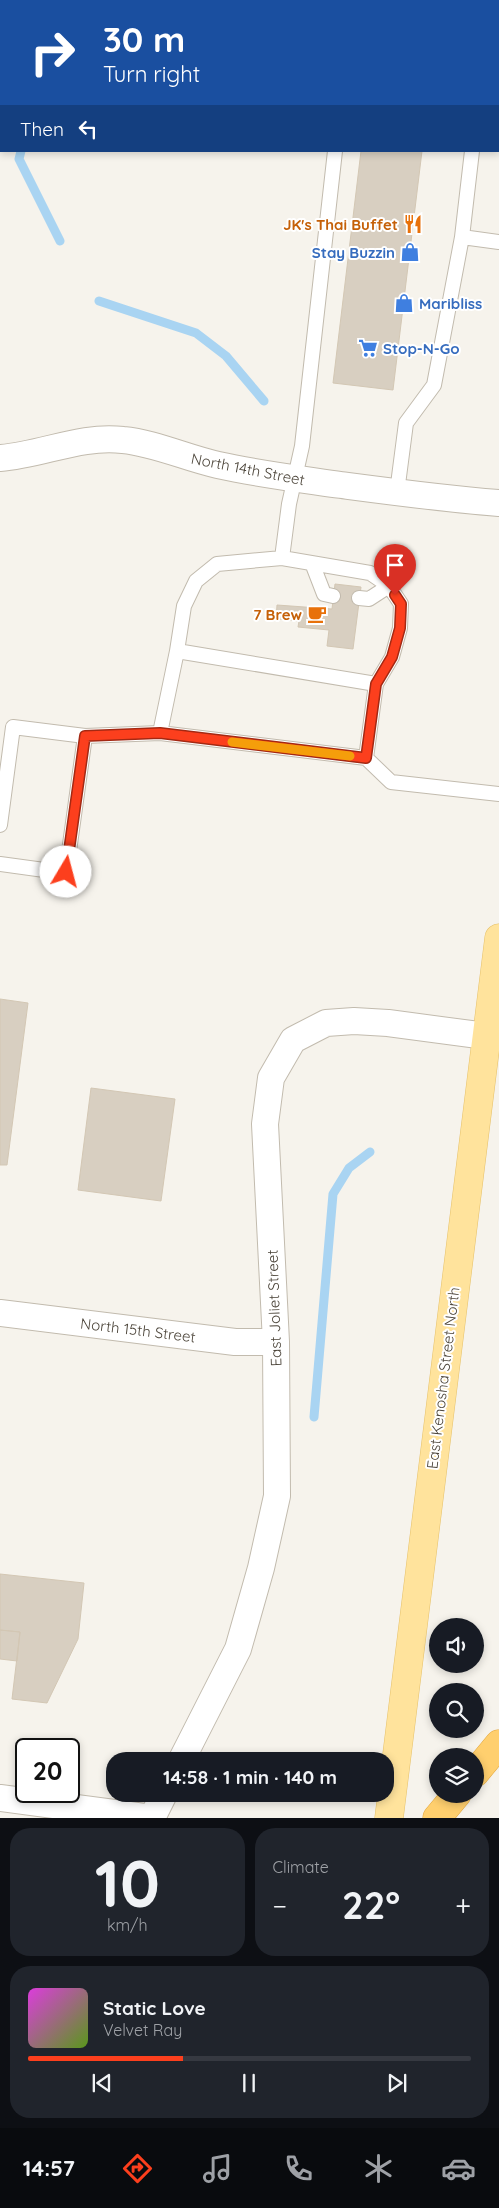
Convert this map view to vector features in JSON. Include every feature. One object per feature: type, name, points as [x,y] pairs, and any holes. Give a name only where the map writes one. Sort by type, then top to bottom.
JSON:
[{"type":"highway","points":[[484,1762],[499,1744]]},
{"type":"highway","points":[[437,1818],[450,1803]]},
{"type":"main road","name":"East Kenosha Street North","points":[[389,1818],[499,938]]},
{"type":"street","name":"North 14th Street","points":[[0,458],[32,454],[68,444],[100,439],[124,440],[218,465],[294,478],[499,503]]},
{"type":"street","name":"East Joliet Street","points":[[186,1752],[238,1649],[261,1568],[277,1496],[276,1342],[266,1124],[271,1078],[294,1040],[326,1023],[354,1021],[486,1036]]},
{"type":"street","name":"North 15th Street","points":[[0,1313],[235,1342],[276,1342]]},
{"type":"street","points":[[0,1798],[152,1818],[160,1802]]},
{"type":"lane","points":[[282,558],[294,478],[302,446],[335,152]]},
{"type":"lane","points":[[397,492],[406,423],[434,385],[462,237],[472,152]]},
{"type":"lane","points":[[462,237],[499,242]]},
{"type":"lane","points":[[160,733],[177,652],[184,606],[196,581],[217,564],[282,558],[370,573],[389,586],[401,604],[400,628],[392,657],[376,684],[366,758]]},
{"type":"lane","points":[[312,564],[324,594],[333,596]]},
{"type":"lane","points":[[359,598],[369,599],[389,586]]},
{"type":"lane","points":[[177,652],[376,684]]},
{"type":"lane","points":[[0,825],[13,727],[85,736],[160,733],[366,758],[391,782],[499,794]]},
{"type":"lane","points":[[0,864],[66,872],[85,736]]},
{"type":"building","points":[[361,152],[422,152],[393,390],[333,383]]},
{"type":"building","name":"7 Brew","points":[[335,584],[361,587],[353,649],[327,646],[329,630],[298,627],[299,621],[276,619],[277,605],[332,609]]},
{"type":"building","points":[[0,999],[28,1003],[7,1165],[0,1165]]},
{"type":"building","points":[[91,1088],[175,1099],[161,1201],[78,1190]]},
{"type":"building","points":[[0,1574],[84,1583],[78,1639],[47,1703],[12,1699],[20,1632],[0,1630]]},
{"type":"building","points":[[0,1630],[20,1632],[17,1661],[0,1659]]},
{"type":"waterway","points":[[21,152],[19,159],[60,241]]},
{"type":"waterway","points":[[99,301],[196,333],[226,356],[264,401]]},
{"type":"waterway","points":[[314,1417],[333,1194],[349,1168],[370,1152]]},
{"type":"slow traffic","points":[[232,742],[350,756]]},
{"type":"place","name":"JK's Thai Buffet","points":[[413,224]]},
{"type":"place","name":"Stay Buzzin","points":[[410,252]]},
{"type":"place","name":"Maribliss","points":[[404,303]]},
{"type":"place","name":"Stop-N-Go","points":[[368,348]]},
{"type":"place","name":"7 Brew","points":[[317,614]]},
{"type":"route","points":[[66,872],[85,736],[160,733],[366,758],[376,684],[392,657],[400,628],[401,604],[395,595]]}]
